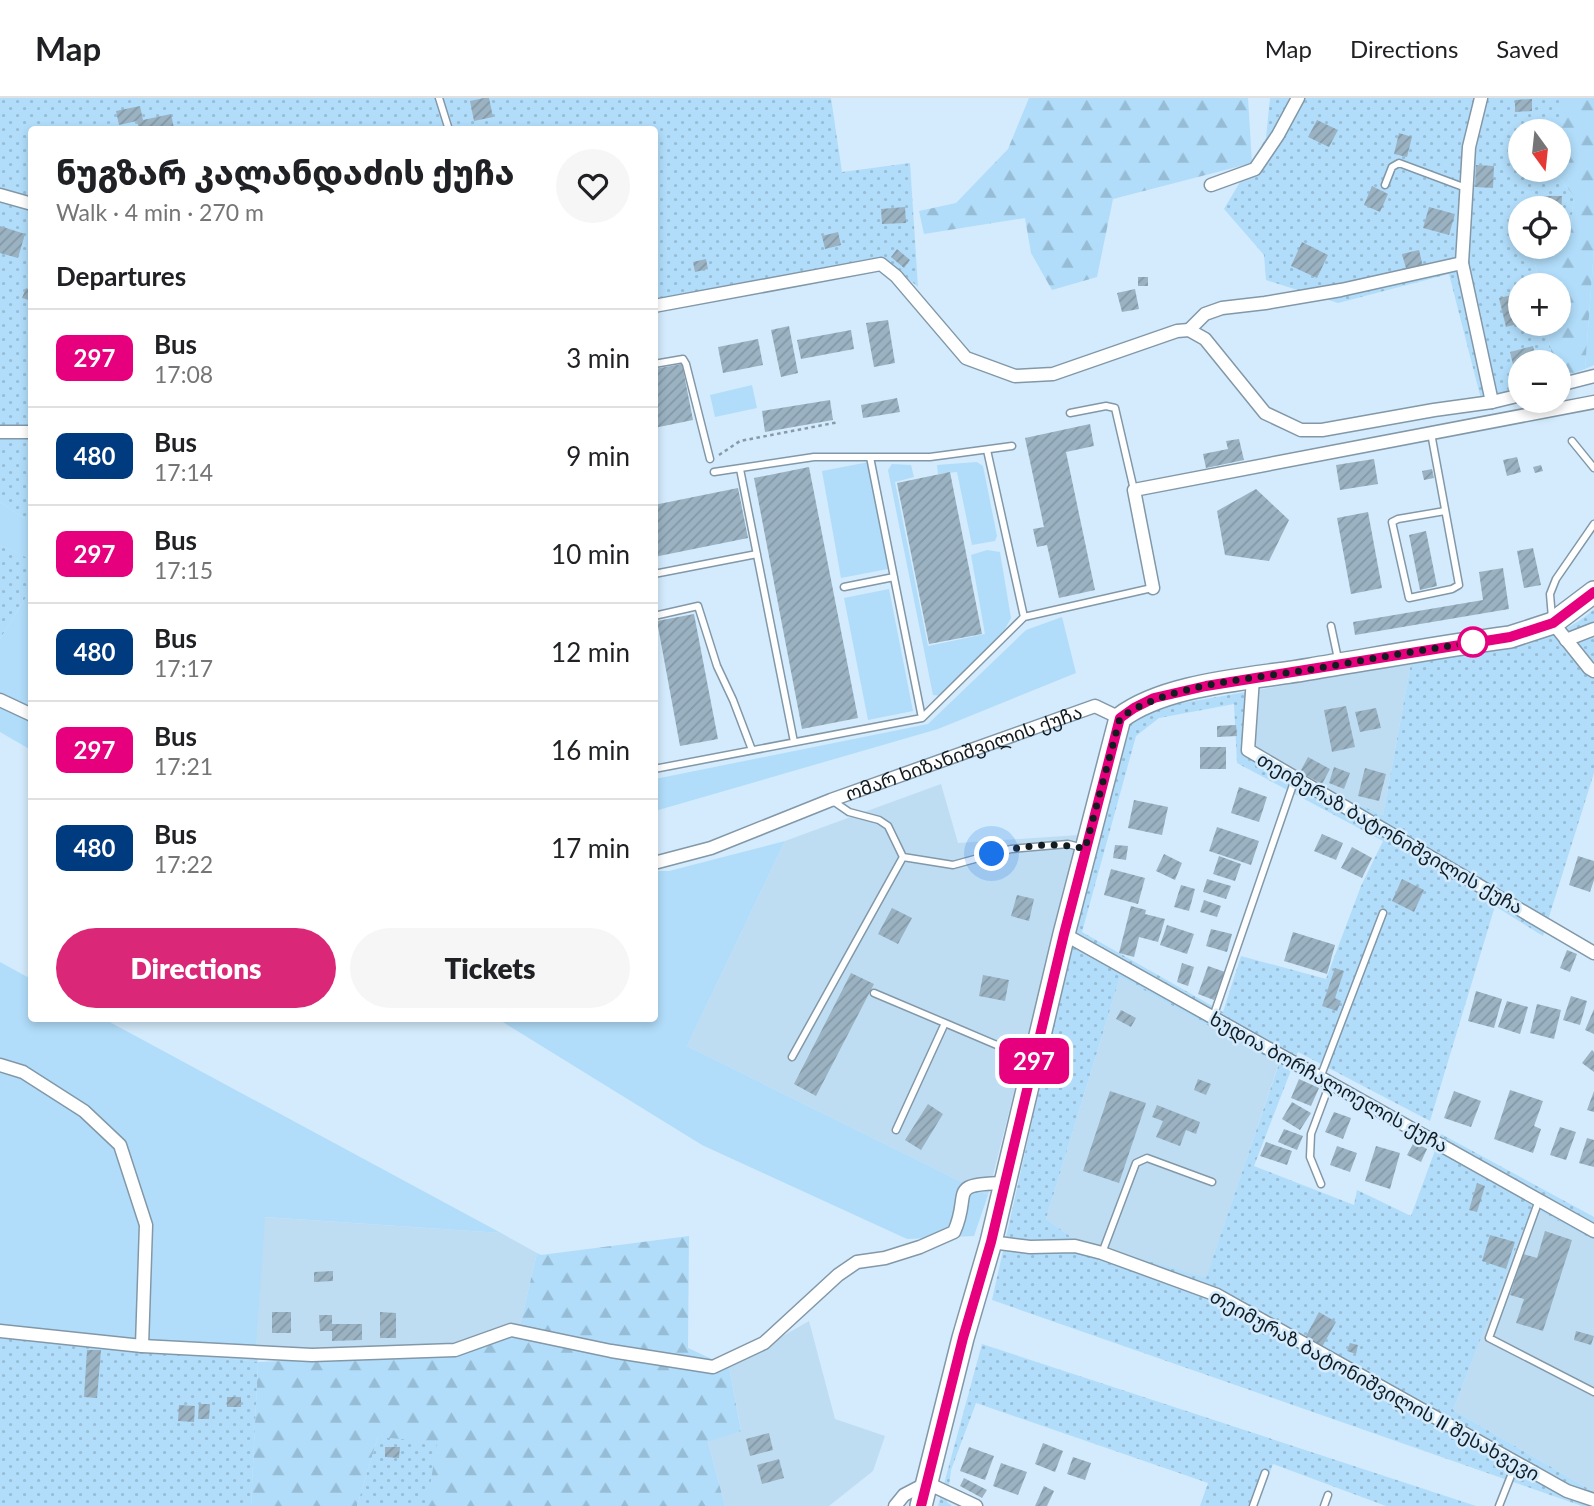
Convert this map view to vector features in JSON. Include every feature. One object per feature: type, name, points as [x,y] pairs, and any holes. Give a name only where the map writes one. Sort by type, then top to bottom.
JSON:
[{"type":"main road","points":[[921,1506],[963,1338],[991,1242],[1064,934],[1120,718],[1154,698],[1253,678],[1560,631],[1594,592]]},
{"type":"street","points":[[1211,185],[1255,169],[1298,98]]},
{"type":"street","points":[[1481,98],[1469,147],[1462,263],[1492,402]]},
{"type":"street","points":[[0,195],[28,203]]},
{"type":"street","points":[[1189,330],[1205,314],[1222,308],[1341,290],[1462,263]]},
{"type":"street","points":[[658,305],[881,264],[896,276],[966,358],[1014,376],[1053,374],[1177,331],[1189,330],[1205,340],[1265,413],[1301,430],[1322,430],[1508,398]]},
{"type":"street","points":[[1571,382],[1594,376]]},
{"type":"street","points":[[1153,588],[1134,490],[1594,402]]},
{"type":"street","points":[[0,432],[28,432]]},
{"type":"street","points":[[1560,631],[1594,629]]},
{"type":"street","points":[[1560,631],[1594,671]]},
{"type":"street","name":"თეიმურაზ ბატონიშვილის ქუჩა","points":[[1253,678],[1248,750],[1594,953]]},
{"type":"street","points":[[0,700],[28,713]]},
{"type":"street","name":"ომარ ხიზანიშვილის ქუჩა","points":[[658,862],[711,848],[831,800],[1095,706],[1120,718]]},
{"type":"street","name":"ხუდია ბორჩალოელის ქუჩა","points":[[1064,934],[1594,1231]]},
{"type":"street","points":[[0,1065],[23,1072],[84,1111],[120,1145],[146,1225],[142,1346]]},
{"type":"street","points":[[0,1331],[142,1346],[313,1354],[455,1350],[511,1330],[611,1351],[713,1367],[764,1343],[838,1275],[857,1262],[884,1258],[920,1247],[954,1232],[960,1219],[961,1195],[964,1191],[976,1184],[1005,1183]]},
{"type":"street","name":"თეიმურაზ ბატონიშვილის II შესახვევი","points":[[991,1242],[1030,1247],[1075,1246],[1102,1253],[1217,1295],[1567,1491],[1594,1500]]},
{"type":"street","points":[[895,1506],[904,1495],[927,1483],[976,1506]]},
{"type":"lane","points":[[439,98],[448,126]]},
{"type":"lane","points":[[1385,185],[1392,167],[1399,163],[1467,189]]},
{"type":"lane","points":[[658,362],[678,358],[683,359],[686,364],[710,459]]},
{"type":"lane","points":[[1070,414],[1106,405],[1115,408],[1134,490]]},
{"type":"lane","points":[[1431,433],[1459,585],[1452,589],[1409,597],[1392,523],[1398,519],[1445,511]]},
{"type":"lane","points":[[1572,441],[1594,468]]},
{"type":"lane","points":[[714,472],[814,457],[930,457],[1012,446]]},
{"type":"lane","points":[[987,450],[1024,617]]},
{"type":"lane","points":[[870,457],[922,718]]},
{"type":"lane","points":[[740,469],[794,743]]},
{"type":"lane","points":[[1560,631],[1550,594],[1568,560],[1594,524]]},
{"type":"lane","points":[[658,573],[757,554]]},
{"type":"lane","points":[[844,587],[894,577]]},
{"type":"lane","points":[[658,768],[922,718],[1024,617],[1153,588]]},
{"type":"lane","points":[[658,615],[698,606],[717,666],[752,750]]},
{"type":"lane","points":[[1331,626],[1339,664]]},
{"type":"lane","points":[[1213,1018],[1295,777]]},
{"type":"lane","points":[[831,800],[849,812],[879,820],[888,826],[903,857]]},
{"type":"lane","points":[[903,857],[953,864],[1012,849],[1068,844],[1085,849]]},
{"type":"lane","points":[[792,1057],[903,857]]},
{"type":"lane","points":[[1321,1184],[1310,1157],[1311,1135],[1325,1081],[1383,912]]},
{"type":"lane","points":[[874,993],[1034,1060]]},
{"type":"lane","points":[[896,1130],[945,1023]]},
{"type":"lane","points":[[1102,1253],[1136,1163],[1147,1158],[1212,1182]]},
{"type":"lane","points":[[1539,1200],[1489,1338],[1594,1392]]},
{"type":"lane","points":[[1499,1506],[1516,1463]]},
{"type":"lane","points":[[1253,1506],[1265,1473]]},
{"type":"lane","points":[[1324,1506],[1328,1495]]},
{"type":"path","points":[[710,459],[740,441],[839,422]]},
{"type":"shaded area","points":[[1411,663],[1383,815],[1243,756],[1246,692]]},
{"type":"shaded area","points":[[941,784],[958,843],[1079,835],[988,1195],[687,1046],[785,841]]},
{"type":"shaded area","points":[[1120,977],[1279,1063],[1206,1279],[1074,1239],[1046,1219]]},
{"type":"shaded area","points":[[1532,1206],[1594,1240],[1594,1492],[1453,1410]]},
{"type":"shaded area","points":[[264,1217],[501,1233],[537,1253],[519,1330],[460,1353],[256,1352]]},
{"type":"shaded area","points":[[809,1321],[835,1419],[885,1436],[873,1471],[829,1506],[725,1506],[708,1442],[741,1430],[729,1367]]},
{"type":"green space","points":[[0,98],[831,98],[842,172],[910,163],[918,287],[882,257],[658,298],[658,126],[28,126],[28,521],[0,502]]},
{"type":"green space","points":[[1029,98],[1248,98],[1252,163],[1113,199],[1097,277],[1052,290],[1031,253],[1025,218],[924,234],[919,211],[956,203],[1008,149]]},
{"type":"green space","points":[[1270,98],[1559,98],[1559,119],[1508,119],[1508,182],[1563,182],[1574,197],[1571,224],[1571,196],[1508,196],[1508,259],[1534,259],[1537,273],[1508,273],[1508,336],[1548,336],[1551,350],[1508,350],[1508,392],[1481,399],[1449,274],[1338,303],[1266,280],[1264,255],[1224,209],[1266,138]]},
{"type":"green space","points":[[1559,98],[1594,98],[1594,250],[1585,369],[1571,374],[1571,350],[1551,350],[1548,336],[1571,336],[1571,273],[1537,273],[1534,259],[1571,259],[1574,197],[1563,182],[1572,182],[1572,119],[1559,119]]},
{"type":"green space","points":[[1594,250],[1594,365],[1585,369]]},
{"type":"green space","points":[[752,385],[757,408],[715,417],[710,395]]},
{"type":"green space","points":[[869,462],[888,569],[841,578],[822,471]]},
{"type":"green space","points":[[977,462],[983,466],[997,536],[995,541],[972,545],[957,472],[938,474],[937,465]]},
{"type":"green space","points":[[892,464],[911,465],[914,477],[895,482],[928,646],[985,634],[971,555],[987,550],[1000,552],[1011,618],[1005,629],[941,696],[933,695],[888,470]]},
{"type":"green space","points":[[0,502],[28,521],[28,559],[0,545]]},
{"type":"green space","points":[[0,545],[28,558],[28,594],[0,639]]},
{"type":"green space","points":[[889,589],[913,711],[868,720],[844,598]]},
{"type":"green space","points":[[28,594],[28,748],[0,732],[0,639]]},
{"type":"green space","points":[[1594,609],[1594,773],[1543,936],[1495,906],[1430,1121],[1298,1052],[1254,1166],[1354,1205],[1357,1190],[1411,1216],[1441,1134],[1594,1217],[1594,1240],[1532,1207],[1453,1410],[1594,1492],[1594,1506],[1582,1506],[992,1300],[1097,831],[1126,722],[1147,709],[1246,692],[1243,756],[1383,815],[1411,663],[1508,648],[1556,633]],"holes":[[[1234,704],[1237,763],[1383,841],[1361,886],[1326,979],[1241,956],[1223,1012],[1082,932],[1136,736],[1159,718]],[[1120,977],[1279,1064],[1206,1278],[1074,1239],[1046,1219]]]},
{"type":"green space","points":[[1062,617],[1076,673],[938,729],[658,810],[658,778],[928,724],[1026,630]]},
{"type":"green space","points":[[785,841],[687,1046],[988,1195],[974,1236],[907,1239],[702,1145],[503,1022],[658,1022],[658,871],[669,871]]},
{"type":"green space","points":[[0,962],[28,977],[28,1022],[110,1022],[501,1233],[265,1217],[256,1352],[258,1362],[0,1332]]},
{"type":"green space","points":[[689,1236],[688,1348],[729,1367],[741,1431],[708,1442],[725,1506],[425,1506],[378,1437],[357,1506],[251,1506],[258,1362],[460,1353],[519,1330],[537,1253],[541,1255]]},
{"type":"green space","points":[[0,1332],[258,1362],[251,1506],[0,1506]]},
{"type":"green space","points":[[982,1344],[1476,1506],[1386,1506],[1273,1464],[1257,1506],[1200,1506],[1208,1483],[976,1403],[951,1470],[947,1502],[952,1506],[938,1506]]},
{"type":"green space","points":[[378,1437],[437,1442],[427,1506],[357,1506]]},
{"type":"building","points":[[489,98],[493,117],[474,121],[470,101]]},
{"type":"building","points":[[1532,99],[1532,111],[1515,112],[1515,100]]},
{"type":"building","points":[[140,106],[143,120],[171,114],[174,126],[138,126],[137,121],[119,125],[116,111]]},
{"type":"building","points":[[1317,120],[1338,130],[1329,147],[1308,137]]},
{"type":"building","points":[[1399,133],[1412,137],[1407,157],[1394,154]]},
{"type":"building","points":[[1476,165],[1494,166],[1493,188],[1475,187]]},
{"type":"building","points":[[1372,186],[1388,194],[1380,212],[1364,205]]},
{"type":"building","points":[[905,207],[906,223],[882,224],[881,209]]},
{"type":"building","points":[[1429,207],[1455,214],[1449,235],[1423,228]]},
{"type":"building","points":[[0,226],[25,234],[18,258],[0,253]]},
{"type":"building","points":[[838,232],[841,245],[825,249],[822,236]]},
{"type":"building","points":[[1302,242],[1328,255],[1317,278],[1291,266]]},
{"type":"building","points":[[897,249],[910,260],[904,268],[891,257]]},
{"type":"building","points":[[1419,250],[1423,267],[1407,272],[1402,254]]},
{"type":"building","points":[[706,259],[708,269],[695,272],[693,262]]},
{"type":"building","points":[[1138,277],[1148,277],[1148,286],[1138,286]]},
{"type":"building","points":[[26,288],[28,289],[28,300],[22,298]]},
{"type":"building","points":[[1135,289],[1139,309],[1122,312],[1117,293]]},
{"type":"building","points":[[1508,296],[1508,326],[1506,327],[1499,298]]},
{"type":"building","points":[[888,320],[895,363],[874,367],[866,323]]},
{"type":"building","points":[[789,326],[798,373],[781,377],[771,330]]},
{"type":"building","points":[[851,330],[854,349],[801,359],[797,340]]},
{"type":"building","points":[[758,339],[763,365],[723,373],[718,347]]},
{"type":"building","points":[[1533,346],[1534,350],[1518,350]]},
{"type":"building","points":[[682,364],[693,420],[658,427],[658,368]]},
{"type":"building","points":[[897,398],[900,412],[863,418],[861,405]]},
{"type":"building","points":[[830,400],[833,420],[765,432],[762,411]]},
{"type":"building","points":[[1090,424],[1094,446],[1066,452],[1095,590],[1059,598],[1047,545],[1037,547],[1033,529],[1044,527],[1025,438]]},
{"type":"building","points":[[1239,439],[1244,460],[1206,468],[1203,454],[1228,449],[1226,441]]},
{"type":"building","points":[[1517,457],[1521,472],[1507,476],[1503,460]]},
{"type":"building","points":[[1374,459],[1378,484],[1340,490],[1336,465]]},
{"type":"building","points":[[1541,465],[1543,471],[1535,473],[1533,467]]},
{"type":"building","points":[[809,467],[858,718],[802,729],[754,478]]},
{"type":"building","points":[[1432,469],[1434,478],[1424,480],[1422,471]]},
{"type":"building","points":[[950,472],[982,634],[929,644],[897,483]]},
{"type":"building","points":[[738,488],[748,538],[658,556],[658,504]]},
{"type":"building","points":[[1256,489],[1289,520],[1269,561],[1225,555],[1217,511]]},
{"type":"building","points":[[1368,512],[1382,588],[1351,594],[1337,518]]},
{"type":"building","points":[[1426,531],[1437,586],[1420,590],[1409,535]]},
{"type":"building","points":[[1533,548],[1541,585],[1524,588],[1517,551]]},
{"type":"building","points":[[1503,568],[1509,609],[1355,635],[1353,622],[1483,600],[1479,572]]},
{"type":"building","points":[[694,614],[718,739],[680,746],[658,621]]},
{"type":"building","points":[[1346,706],[1355,747],[1332,752],[1324,710]]},
{"type":"building","points":[[1376,708],[1381,728],[1360,732],[1355,712]]},
{"type":"building","points":[[1236,725],[1237,736],[1217,737],[1217,726]]},
{"type":"building","points":[[1200,747],[1226,747],[1226,769],[1200,769]]},
{"type":"building","points":[[1308,757],[1330,769],[1322,784],[1300,772]]},
{"type":"building","points":[[1334,767],[1350,773],[1344,789],[1329,783]]},
{"type":"building","points":[[1365,768],[1386,774],[1379,801],[1358,796]]},
{"type":"building","points":[[1239,787],[1267,797],[1259,822],[1231,813]]},
{"type":"building","points":[[1134,800],[1168,807],[1162,835],[1128,828]]},
{"type":"building","points":[[1217,827],[1259,841],[1251,865],[1209,851]]},
{"type":"building","points":[[1322,834],[1343,843],[1336,860],[1314,851]]},
{"type":"building","points":[[1115,845],[1128,846],[1126,860],[1113,858]]},
{"type":"building","points":[[1352,847],[1372,858],[1362,878],[1341,868]]},
{"type":"building","points":[[1164,854],[1182,863],[1175,880],[1156,871]]},
{"type":"building","points":[[1219,856],[1241,864],[1235,881],[1213,874]]},
{"type":"building","points":[[1578,856],[1594,861],[1594,880],[1590,892],[1569,885]]},
{"type":"building","points":[[1111,869],[1145,878],[1138,904],[1104,895]]},
{"type":"building","points":[[1207,879],[1231,886],[1226,899],[1203,892]]},
{"type":"building","points":[[1402,879],[1424,890],[1414,912],[1392,901]]},
{"type":"building","points":[[1181,885],[1195,889],[1189,911],[1174,907]]},
{"type":"building","points":[[1017,895],[1034,899],[1029,921],[1011,916]]},
{"type":"building","points":[[1204,900],[1221,906],[1217,917],[1200,912]]},
{"type":"building","points":[[1131,906],[1146,910],[1145,914],[1165,919],[1158,942],[1139,937],[1134,957],[1119,953]]},
{"type":"building","points":[[892,908],[912,918],[898,944],[878,934]]},
{"type":"building","points":[[1167,925],[1194,934],[1187,954],[1160,945]]},
{"type":"building","points":[[1211,929],[1232,934],[1227,952],[1206,946]]},
{"type":"building","points":[[1293,932],[1335,945],[1327,974],[1284,961]]},
{"type":"building","points":[[1567,950],[1577,954],[1570,972],[1560,968]]},
{"type":"building","points":[[1182,963],[1194,967],[1188,986],[1177,982]]},
{"type":"building","points":[[1208,966],[1225,972],[1214,1000],[1198,994]]},
{"type":"building","points":[[1335,968],[1344,971],[1335,998],[1341,1001],[1337,1011],[1322,1006]]},
{"type":"building","points":[[851,973],[874,984],[816,1096],[794,1084]]},
{"type":"building","points":[[983,975],[1009,980],[1005,1001],[979,996]]},
{"type":"building","points":[[1476,991],[1502,999],[1494,1028],[1468,1021]]},
{"type":"building","points":[[1571,996],[1587,1001],[1580,1025],[1563,1020]]},
{"type":"building","points":[[1507,1001],[1528,1007],[1520,1034],[1498,1027]]},
{"type":"building","points":[[1537,1004],[1561,1010],[1554,1039],[1530,1033]]},
{"type":"building","points":[[1594,1009],[1594,1034],[1585,1030]]},
{"type":"building","points":[[1121,1010],[1136,1018],[1131,1027],[1116,1019]]},
{"type":"building","points":[[1592,1050],[1594,1052],[1594,1072],[1582,1063]]},
{"type":"building","points":[[1198,1079],[1211,1084],[1206,1095],[1194,1090]]},
{"type":"building","points":[[1299,1079],[1319,1088],[1311,1106],[1291,1098]]},
{"type":"building","points":[[1510,1090],[1543,1101],[1534,1126],[1541,1129],[1533,1153],[1494,1139]]},
{"type":"building","points":[[1110,1091],[1146,1103],[1119,1183],[1083,1171]]},
{"type":"building","points":[[1454,1091],[1481,1101],[1471,1127],[1444,1118]]},
{"type":"building","points":[[1594,1091],[1594,1112],[1587,1110]]},
{"type":"building","points":[[1292,1102],[1311,1113],[1300,1130],[1282,1119]]},
{"type":"building","points":[[928,1104],[943,1114],[921,1150],[905,1140]]},
{"type":"building","points":[[1157,1105],[1200,1122],[1196,1134],[1186,1130],[1180,1146],[1156,1137],[1163,1121],[1152,1117]]},
{"type":"building","points":[[1334,1112],[1351,1118],[1343,1139],[1325,1132]]},
{"type":"building","points":[[1560,1127],[1576,1132],[1566,1160],[1550,1155]]},
{"type":"building","points":[[1284,1129],[1303,1136],[1297,1150],[1278,1142]]},
{"type":"building","points":[[1587,1138],[1594,1140],[1594,1167],[1579,1163]]},
{"type":"building","points":[[1266,1142],[1292,1151],[1287,1165],[1260,1156]]},
{"type":"building","points":[[1414,1142],[1427,1149],[1421,1162],[1407,1155]]},
{"type":"building","points":[[1337,1146],[1357,1153],[1350,1172],[1330,1165]]},
{"type":"building","points":[[1376,1146],[1400,1153],[1390,1189],[1365,1181]]},
{"type":"building","points":[[1477,1183],[1485,1186],[1477,1212],[1469,1210]]},
{"type":"building","points":[[1545,1231],[1572,1240],[1543,1331],[1516,1323],[1524,1299],[1510,1295],[1523,1254],[1537,1258]]},
{"type":"building","points":[[1490,1235],[1515,1242],[1506,1269],[1482,1261]]},
{"type":"building","points":[[333,1271],[333,1281],[314,1282],[314,1272]]},
{"type":"building","points":[[272,1312],[291,1312],[291,1333],[272,1333]]},
{"type":"building","points":[[380,1312],[396,1313],[396,1338],[380,1338]]},
{"type":"building","points":[[1319,1312],[1336,1322],[1322,1347],[1305,1338]]},
{"type":"building","points":[[319,1315],[332,1315],[332,1324],[362,1324],[362,1340],[332,1341],[332,1331],[320,1331]]},
{"type":"building","points":[[1576,1331],[1594,1336],[1591,1345],[1574,1340]]},
{"type":"building","points":[[1350,1343],[1358,1345],[1356,1354],[1347,1351]]},
{"type":"building","points":[[87,1350],[101,1350],[97,1398],[84,1397]]},
{"type":"building","points":[[227,1397],[241,1397],[241,1407],[227,1407]]},
{"type":"building","points":[[199,1404],[210,1404],[209,1419],[198,1419]]},
{"type":"building","points":[[179,1405],[195,1406],[194,1422],[178,1421]]},
{"type":"building","points":[[769,1433],[773,1450],[750,1456],[746,1439]]},
{"type":"building","points":[[1043,1443],[1063,1451],[1055,1472],[1035,1464]]},
{"type":"building","points":[[385,1447],[400,1447],[399,1458],[385,1457]]},
{"type":"building","points":[[969,1447],[994,1456],[985,1480],[960,1471]]},
{"type":"building","points":[[1073,1457],[1091,1463],[1085,1480],[1067,1474]]},
{"type":"building","points":[[779,1459],[784,1478],[762,1484],[757,1465]]},
{"type":"building","points":[[1001,1463],[1027,1472],[1018,1495],[993,1486]]},
{"type":"building","points":[[964,1478],[987,1490],[982,1498],[960,1486]]},
{"type":"building","points":[[1044,1486],[1054,1491],[1047,1506],[1035,1506]]},
{"type":"bus line","name":"297","points":[[921,1506],[963,1338],[991,1242],[1064,934],[1120,718],[1154,698],[1206,686],[1510,637],[1553,623],[1594,592]]},
{"type":"route","points":[[992,854],[1012,849],[1068,844],[1085,849],[1120,718],[1154,698],[1206,686],[1482,641],[1473,642]]}]
